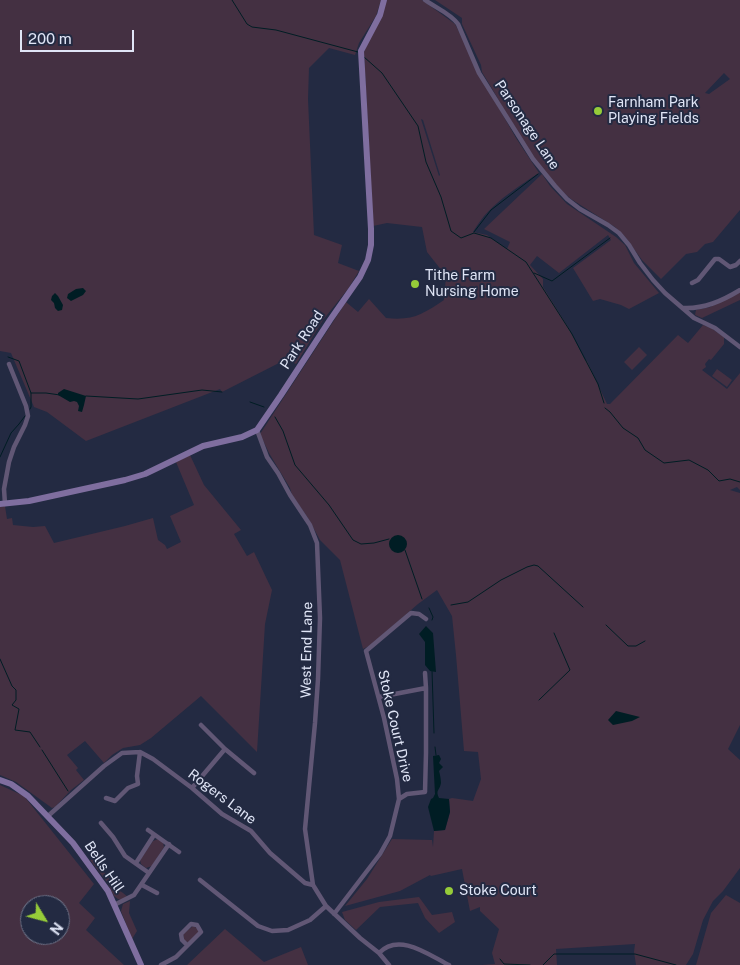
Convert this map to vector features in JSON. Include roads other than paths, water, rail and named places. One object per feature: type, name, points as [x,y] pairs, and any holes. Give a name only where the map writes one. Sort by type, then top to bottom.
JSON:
[{"type":"main road","name":"Park Road","points":[[257,430],[360,277],[368,260],[371,245],[371,229],[361,51],[380,15],[384,0]]},
{"type":"main road","points":[[3,504],[37,499],[125,480],[145,474],[203,446],[242,437],[257,430]]},
{"type":"main road","name":"Bells Hill","points":[[0,780],[11,784],[28,796],[73,843],[97,874],[108,891],[141,965]]},
{"type":"street","name":"Parsonage Lane","points":[[425,0],[458,24],[479,73],[533,159],[555,186],[580,209],[619,233],[653,280],[682,308],[694,318],[715,328],[740,347]]},
{"type":"street","points":[[692,283],[698,283],[715,259],[719,259],[730,266],[736,265],[740,261]]},
{"type":"street","points":[[682,308],[712,305],[740,290]]},
{"type":"street","points":[[3,504],[9,462],[28,416],[26,406],[9,364]]},
{"type":"street","name":"West End Lane","points":[[257,430],[267,457],[310,525],[317,543],[320,618],[316,723],[304,829],[313,885]]},
{"type":"street","name":"Stoke Court Drive","points":[[334,914],[371,867],[387,842],[395,818],[398,799],[397,779],[366,651],[410,613],[423,615]]},
{"type":"street","points":[[398,799],[407,794],[425,792],[425,673]]},
{"type":"street","points":[[378,697],[426,688]]},
{"type":"street","points":[[201,725],[225,749],[254,773]]},
{"type":"street","points":[[192,788],[225,749]]},
{"type":"street","points":[[48,816],[122,753],[140,752],[138,784],[128,788],[115,801],[106,798]]},
{"type":"street","name":"Rogers Lane","points":[[140,752],[153,759],[192,788],[222,814],[252,831],[270,853],[305,883],[313,885],[326,906],[379,953],[389,965]]},
{"type":"street","points":[[101,823],[126,856],[150,873]]},
{"type":"street","points":[[148,830],[179,852]]},
{"type":"street","points":[[136,863],[154,835]]},
{"type":"street","points":[[114,906],[134,895],[168,844]]},
{"type":"street","points":[[200,880],[258,926],[272,931],[288,930],[310,920],[326,906]]},
{"type":"street","points":[[142,885],[157,893]]},
{"type":"street","points":[[161,965],[176,957],[187,946],[201,932],[197,925],[190,924],[180,934],[187,946]]},
{"type":"street","points":[[379,953],[391,945],[408,945],[430,953],[442,963],[449,965]]},
{"type":"water","points":[[83,288],[86,291],[83,295],[71,301],[67,298],[68,294],[76,289]]},
{"type":"water","points":[[55,293],[63,305],[62,310],[58,311],[51,300]]},
{"type":"water","points":[[64,389],[86,396],[82,412],[78,411],[79,406],[77,402],[70,402],[58,395]]},
{"type":"water","points":[[398,535],[404,538],[407,544],[404,550],[398,553],[392,550],[389,544],[392,538]]},
{"type":"water","points":[[426,626],[433,633],[436,672],[430,671],[425,665],[425,642],[419,634]]},
{"type":"water","points":[[616,711],[640,717],[632,721],[613,725],[608,720]]},
{"type":"water","points":[[439,755],[441,759],[439,763],[443,767],[439,771],[441,783],[437,793],[439,798],[449,799],[450,812],[445,830],[434,831],[428,807],[435,794],[433,756]]},
{"type":"waterway","points":[[232,0],[247,24],[252,27],[276,30],[358,52]]},
{"type":"waterway","points":[[364,57],[382,73],[418,126],[426,162],[441,197],[451,231],[461,238],[474,233],[491,238],[526,262],[572,334],[598,384],[604,403]]},
{"type":"waterway","points":[[474,232],[491,210],[538,174]]},
{"type":"waterway","points":[[534,273],[552,281],[610,238]]},
{"type":"waterway","points":[[8,357],[19,361],[31,393],[30,409]]},
{"type":"waterway","points":[[86,396],[138,399],[202,390],[222,392]]},
{"type":"waterway","points":[[31,393],[60,395]]},
{"type":"waterway","points":[[250,402],[264,407]]},
{"type":"waterway","points":[[605,408],[623,428],[638,438],[645,450],[664,463],[689,460],[708,470],[719,481],[730,479],[740,482]]},
{"type":"waterway","points":[[0,457],[11,433],[25,416]]},
{"type":"waterway","points":[[275,417],[283,431],[295,465],[329,505],[353,540],[361,544],[389,539]]},
{"type":"waterway","points":[[405,550],[422,599]]},
{"type":"waterway","points":[[451,605],[468,602],[501,580],[534,565],[538,566],[583,607]]},
{"type":"waterway","points":[[429,608],[433,617],[432,620]]},
{"type":"waterway","points":[[606,625],[628,646],[636,646],[645,641]]},
{"type":"waterway","points":[[539,700],[570,670],[554,633]]},
{"type":"waterway","points":[[0,659],[12,686],[16,690],[16,700],[12,705],[19,709],[15,730],[30,732],[40,747]]},
{"type":"waterway","points":[[432,670],[434,733]]},
{"type":"waterway","points":[[435,747],[436,755]]},
{"type":"waterway","points":[[42,750],[68,791]]},
{"type":"waterway","points":[[543,965],[554,954],[635,954],[676,965]]},
{"type":"waterway","points":[[500,959],[504,964],[530,965]]},
{"type":"place","name":"Farnham Park Playing Fields","points":[[598,111]]},
{"type":"place","name":"Tithe Farm Nursing Home","points":[[415,284]]},
{"type":"place","name":"Stoke Court","points":[[449,891]]}]
